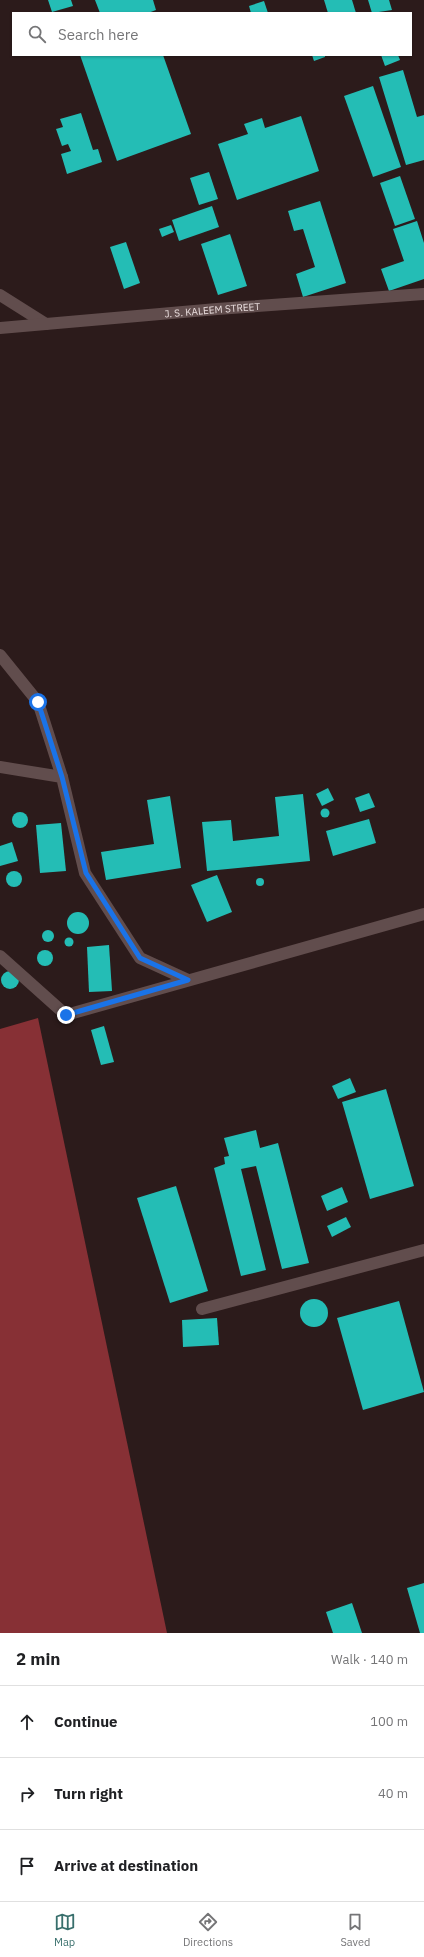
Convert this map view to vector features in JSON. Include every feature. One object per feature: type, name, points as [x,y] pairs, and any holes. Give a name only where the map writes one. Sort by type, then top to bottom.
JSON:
[{"type":"street","name":"J. S. KALEEM STREET","points":[[0,328],[218,308],[424,294]]},
{"type":"street","points":[[0,295],[46,324]]},
{"type":"street","points":[[0,655],[38,702],[62,777],[86,873],[140,958],[188,980]]},
{"type":"street","points":[[0,767],[62,777]]},
{"type":"street","points":[[0,956],[66,1015],[424,914]]},
{"type":"street","points":[[202,1309],[424,1250]]},
{"type":"shaded area","points":[[38,1018],[167,1633],[0,1633],[0,1029]]},
{"type":"building","points":[[48,0],[71,0],[73,6],[52,12]]},
{"type":"building","points":[[95,0],[153,0],[156,10],[151,12],[100,12]]},
{"type":"building","points":[[324,0],[352,0],[356,12],[328,12]]},
{"type":"building","points":[[368,0],[389,0],[392,10],[372,12]]},
{"type":"building","points":[[264,1],[268,12],[251,12],[249,6]]},
{"type":"building","points":[[80,56],[163,56],[191,134],[117,161]]},
{"type":"building","points":[[312,56],[325,56],[325,57],[314,61]]},
{"type":"building","points":[[381,56],[398,56],[400,60],[385,66]]},
{"type":"building","points":[[403,70],[417,117],[424,115],[424,160],[406,165],[379,77]]},
{"type":"building","points":[[373,86],[401,167],[373,177],[344,96]]},
{"type":"building","points":[[81,113],[93,150],[98,149],[102,162],[67,174],[61,154],[71,151],[68,144],[62,146],[56,129],[63,127],[60,119]]},
{"type":"building","points":[[301,116],[319,171],[237,200],[218,144],[248,134],[244,124],[262,118],[265,128]]},
{"type":"building","points":[[209,172],[218,199],[199,205],[190,178]]},
{"type":"building","points":[[400,176],[415,219],[395,226],[380,183]]},
{"type":"building","points":[[320,201],[346,283],[303,297],[296,274],[315,267],[303,229],[294,231],[288,211]]},
{"type":"building","points":[[212,206],[219,227],[179,241],[172,220]]},
{"type":"building","points":[[417,221],[424,243],[424,279],[389,291],[381,269],[404,261],[393,229]]},
{"type":"building","points":[[171,225],[174,232],[162,237],[159,229]]},
{"type":"building","points":[[230,234],[247,286],[218,295],[201,244]]},
{"type":"building","points":[[126,242],[140,283],[124,289],[110,247]]},
{"type":"building","points":[[328,788],[334,800],[322,806],[316,794]]},
{"type":"building","points":[[369,793],[375,807],[360,812],[355,798]]},
{"type":"building","points":[[303,794],[310,861],[207,871],[202,822],[231,820],[233,841],[279,836],[275,797]]},
{"type":"building","points":[[170,796],[181,868],[106,880],[101,852],[154,844],[147,800]]},
{"type":"building","points":[[323,809],[327,809],[329,813],[327,817],[323,817],[321,815],[321,811]]},
{"type":"building","points":[[17,812],[23,812],[28,817],[26,826],[23,828],[17,828],[12,823],[12,817]]},
{"type":"building","points":[[369,819],[376,843],[333,856],[326,831]]},
{"type":"building","points":[[61,823],[66,871],[40,873],[36,825]]},
{"type":"building","points":[[12,842],[18,861],[0,866],[0,846]]},
{"type":"building","points":[[14,871],[20,873],[22,879],[20,885],[14,887],[8,885],[6,879],[8,873]]},
{"type":"building","points":[[217,875],[232,912],[207,922],[191,885]]},
{"type":"building","points":[[260,878],[263,879],[263,885],[260,886],[257,885],[256,882],[257,879]]},
{"type":"building","points":[[78,912],[86,915],[89,923],[86,931],[78,934],[70,931],[67,923],[70,915]]},
{"type":"building","points":[[46,930],[50,930],[54,936],[50,942],[46,942],[42,938],[42,934]]},
{"type":"building","points":[[69,937],[74,942],[69,947],[64,942]]},
{"type":"building","points":[[109,945],[112,991],[89,992],[87,947]]},
{"type":"building","points":[[45,950],[51,952],[53,958],[51,964],[45,966],[39,964],[37,958],[39,952]]},
{"type":"building","points":[[6,971],[14,971],[19,976],[17,987],[14,989],[6,989],[1,984],[1,976]]},
{"type":"building","points":[[104,1026],[114,1062],[101,1065],[91,1030]]},
{"type":"building","points":[[350,1078],[356,1092],[338,1099],[332,1086]]},
{"type":"building","points":[[386,1089],[414,1186],[370,1199],[342,1102]]},
{"type":"building","points":[[256,1130],[260,1148],[278,1143],[309,1263],[282,1269],[256,1166],[241,1169],[266,1270],[241,1276],[214,1168],[225,1164],[224,1157],[229,1156],[224,1138]]},
{"type":"building","points":[[176,1186],[208,1291],[170,1303],[137,1198]]},
{"type":"building","points":[[342,1187],[348,1202],[327,1211],[321,1196]]},
{"type":"building","points":[[346,1217],[351,1227],[332,1237],[327,1226]]},
{"type":"building","points":[[314,1299],[324,1303],[328,1313],[324,1323],[314,1327],[304,1323],[300,1313],[304,1303]]},
{"type":"building","points":[[399,1301],[424,1392],[363,1410],[337,1318]]},
{"type":"building","points":[[217,1318],[219,1345],[183,1347],[182,1320]]},
{"type":"building","points":[[424,1583],[424,1633],[420,1633],[407,1588]]},
{"type":"building","points":[[352,1603],[362,1633],[333,1633],[326,1612]]},
{"type":"route","points":[[38,702],[62,777],[86,873],[140,958],[188,980],[66,1015]]}]
